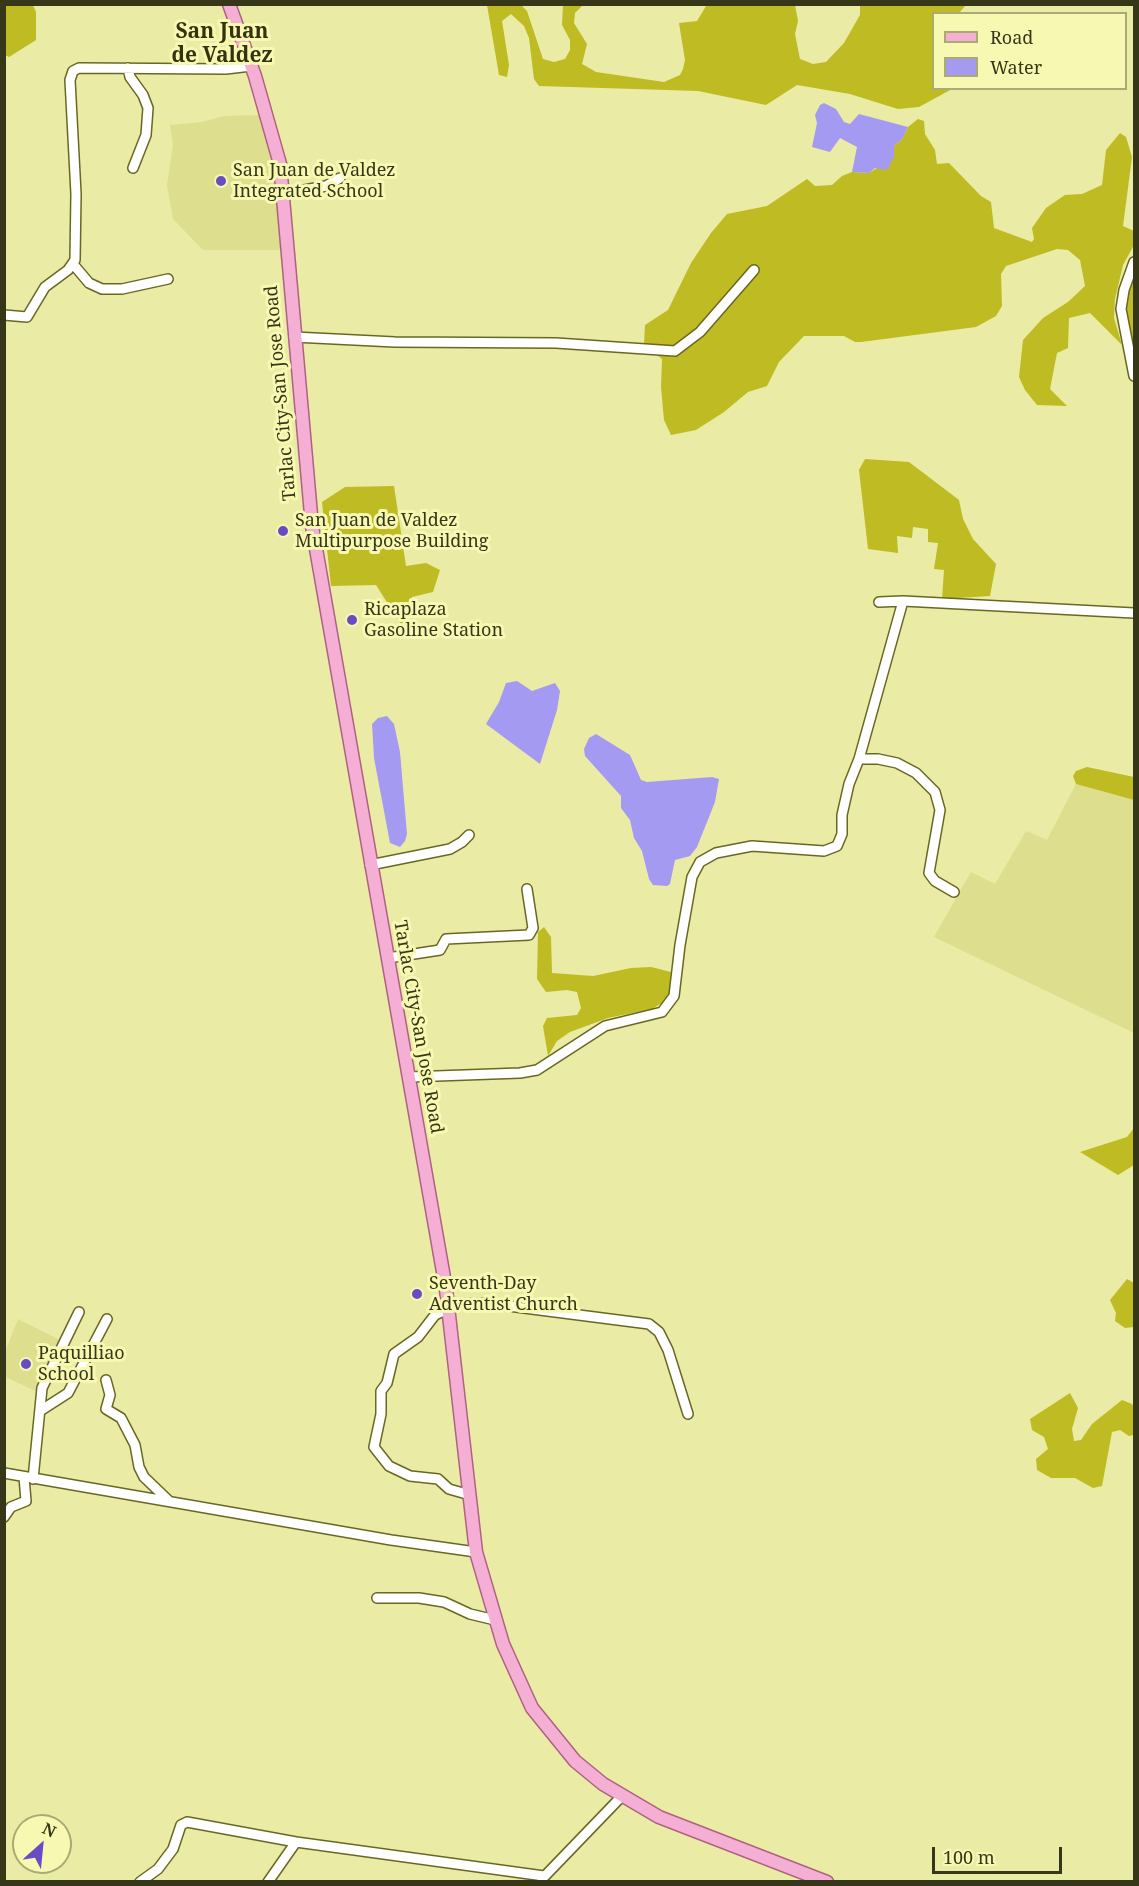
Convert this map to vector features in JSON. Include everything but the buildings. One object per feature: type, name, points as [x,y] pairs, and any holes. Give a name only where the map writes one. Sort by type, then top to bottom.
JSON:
[{"type":"main road","name":"Tarlac City-San Jose Road","points":[[229,4],[277,150],[283,194],[312,526],[448,1306],[476,1552],[495,1620],[507,1654],[532,1708],[575,1761],[621,1797],[679,1826],[827,1881]]},
{"type":"street","points":[[4,315],[27,317],[45,287],[73,264],[76,252],[76,217],[71,75],[79,68],[226,69],[251,66]]},
{"type":"street","points":[[128,68],[130,77],[143,94],[148,108],[146,135],[133,168]]},
{"type":"street","points":[[283,194],[327,186],[340,178]]},
{"type":"street","points":[[1134,262],[1124,290],[1121,309],[1134,376]]},
{"type":"street","points":[[73,264],[89,283],[102,289],[122,290],[168,279]]},
{"type":"street","points":[[294,337],[395,342],[573,344],[675,351],[700,332],[754,270]]},
{"type":"street","points":[[409,1077],[520,1073],[537,1070],[605,1026],[666,1009],[674,996],[685,912],[696,866],[716,853],[752,846],[816,851],[834,848],[841,839],[846,793],[859,759],[903,601]]},
{"type":"street","points":[[879,602],[903,601],[1134,613]]},
{"type":"street","points":[[859,759],[878,759],[897,763],[916,773],[935,792],[940,810],[929,873],[935,881],[954,892]]},
{"type":"street","points":[[370,865],[450,849],[469,835]]},
{"type":"street","points":[[388,958],[440,950],[446,939],[529,935],[532,928],[527,890]]},
{"type":"street","points":[[470,1495],[449,1489],[438,1479],[410,1476],[389,1466],[374,1447],[381,1413],[381,1391],[387,1383],[394,1354],[418,1337],[435,1315],[448,1306],[485,1304],[649,1324],[659,1332],[668,1350],[688,1414]]},
{"type":"street","points":[[4,1516],[11,1507],[26,1501],[42,1388],[79,1312]]},
{"type":"street","points":[[40,1412],[68,1394],[107,1319]]},
{"type":"street","points":[[106,1380],[110,1395],[106,1409],[121,1418],[135,1445],[139,1467],[144,1477],[169,1501]]},
{"type":"street","points":[[4,1473],[402,1542],[476,1552]]},
{"type":"street","points":[[377,1598],[419,1598],[444,1602],[470,1614],[495,1620]]},
{"type":"street","points":[[140,1881],[158,1869],[173,1849],[184,1823],[542,1879],[621,1797]]},
{"type":"street","points":[[268,1881],[297,1842]]},
{"type":"shaded area","points":[[5,4],[33,5],[36,12],[36,40],[9,57],[5,55]]},
{"type":"shaded area","points":[[487,5],[521,5],[527,11],[543,59],[554,62],[565,59],[570,50],[570,40],[562,25],[563,5],[583,5],[575,13],[574,23],[587,44],[582,64],[596,72],[664,82],[680,75],[683,69],[685,60],[679,23],[697,21],[706,6],[702,5],[795,5],[798,21],[795,34],[800,59],[813,64],[826,62],[844,43],[860,15],[860,5],[966,5],[960,12],[932,12],[932,90],[950,90],[919,107],[898,109],[850,94],[797,85],[766,105],[698,91],[539,86],[534,79],[529,38],[524,26],[511,14],[502,21],[509,65],[507,77],[499,75]]},
{"type":"shaded area","name":"San Juan de Valdez Integrated School","points":[[263,115],[272,153],[282,250],[203,250],[173,219],[167,185],[173,145],[170,125],[202,122],[224,116]]},
{"type":"shaded area","points":[[918,119],[924,121],[925,134],[935,150],[937,164],[949,163],[981,196],[991,202],[994,228],[1032,242],[1034,239],[1032,228],[1046,208],[1065,195],[1082,194],[1102,185],[1106,150],[1120,133],[1126,137],[1132,157],[1123,226],[1134,231],[1134,245],[1123,265],[1115,299],[1114,318],[1122,345],[1090,313],[1069,318],[1068,348],[1057,353],[1050,389],[1067,406],[1037,405],[1025,390],[1019,377],[1023,340],[1043,318],[1068,302],[1085,286],[1080,260],[1068,250],[1057,249],[1006,266],[1001,274],[1002,306],[996,316],[976,327],[861,342],[855,342],[844,336],[804,336],[779,362],[767,386],[748,392],[724,412],[696,430],[671,435],[664,420],[661,387],[662,359],[644,345],[645,325],[668,310],[691,263],[711,233],[727,214],[767,206],[807,179],[815,186],[832,185],[842,176],[852,172],[869,173],[894,157],[894,146],[902,139],[908,127]]},
{"type":"shaded area","points":[[1134,276],[1134,365],[1125,317],[1125,302]]},
{"type":"shaded area","points":[[865,459],[909,462],[959,500],[963,519],[973,539],[996,564],[990,596],[942,599],[944,570],[934,569],[938,543],[928,542],[928,529],[913,527],[912,538],[897,536],[898,553],[868,549],[859,470]]},
{"type":"shaded area","points":[[394,486],[406,566],[426,563],[440,570],[433,592],[412,597],[402,626],[376,585],[331,586],[322,502],[345,487]]},
{"type":"shaded area","points":[[1087,767],[1134,777],[1134,800],[1076,784],[1073,776],[1076,771]]},
{"type":"shaded area","points":[[1076,784],[1134,800],[1134,1033],[934,937],[971,872],[995,884],[1026,831],[1047,840]]},
{"type":"shaded area","points":[[544,927],[551,937],[552,973],[593,976],[631,968],[651,967],[671,972],[669,994],[662,1003],[652,1009],[608,1018],[570,1032],[557,1041],[548,1056],[543,1026],[547,1018],[577,1015],[581,1008],[577,992],[567,990],[546,992],[537,979],[538,932]]},
{"type":"shaded area","points":[[1134,1128],[1134,1165],[1118,1175],[1080,1152],[1127,1137]]},
{"type":"shaded area","points":[[1127,1279],[1134,1283],[1134,1327],[1125,1328],[1115,1321],[1116,1313],[1110,1300]]},
{"type":"shaded area","name":"Paquilliao School","points":[[18,1319],[60,1340],[36,1391],[5,1377],[5,1352]]},
{"type":"shaded area","points":[[1070,1393],[1078,1408],[1072,1429],[1074,1441],[1081,1440],[1092,1424],[1122,1400],[1132,1404],[1134,1408],[1134,1435],[1129,1436],[1120,1430],[1112,1432],[1102,1486],[1093,1488],[1075,1478],[1051,1478],[1037,1470],[1036,1459],[1048,1449],[1044,1437],[1032,1430],[1030,1419]]},
{"type":"water","points":[[824,103],[836,109],[844,122],[850,124],[859,114],[908,127],[902,139],[894,146],[894,157],[887,170],[875,168],[869,173],[852,172],[857,147],[840,138],[830,152],[812,147],[817,123],[815,115],[820,105]]},
{"type":"water","points":[[517,681],[532,691],[555,683],[560,691],[557,710],[540,764],[486,724],[499,702],[506,683]]},
{"type":"water","points":[[387,716],[394,724],[400,752],[407,834],[400,847],[390,843],[374,758],[372,724],[378,718]]},
{"type":"water","points":[[596,734],[630,755],[641,780],[647,782],[712,777],[719,779],[715,802],[697,847],[690,856],[675,860],[670,884],[667,886],[653,885],[649,879],[642,851],[634,838],[630,820],[621,808],[621,796],[585,756],[584,749],[589,738]]},
{"type":"place","name":"San Juan de Valdez Integrated School","points":[[221,181]]},
{"type":"place","name":"San Juan de Valdez Multipurpose Building","points":[[283,531]]},
{"type":"place","name":"Ricaplaza Gasoline Station","points":[[352,620]]},
{"type":"place","name":"Seventh-Day Adventist Church","points":[[417,1294]]},
{"type":"place","name":"Paquilliao School","points":[[26,1364]]},
{"type":"district","name":"San Juan de Valdez","points":[[222,44]]}]
